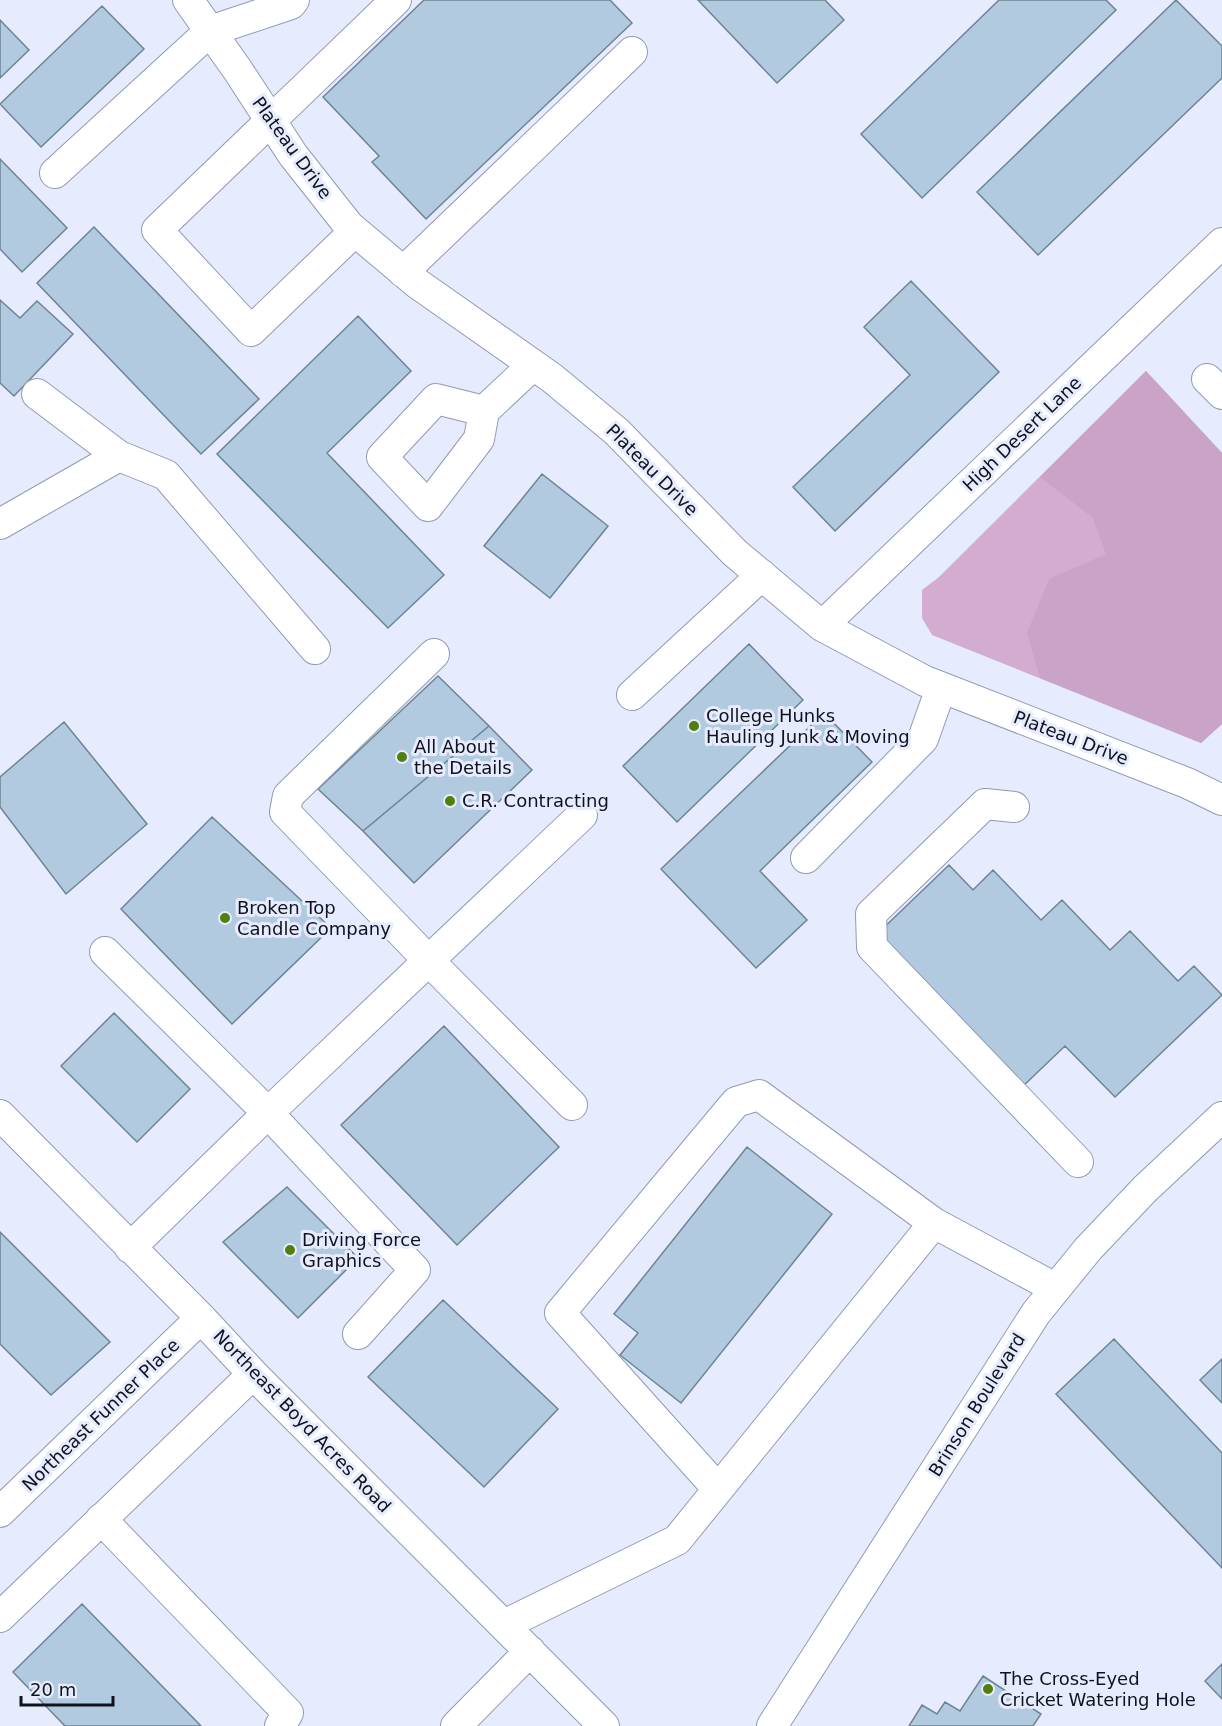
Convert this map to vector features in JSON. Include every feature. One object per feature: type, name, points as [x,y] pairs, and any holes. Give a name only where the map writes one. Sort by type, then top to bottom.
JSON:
[{"type":"street","name":"Plateau Drive","points":[[188,0],[293,155],[355,231],[418,284],[552,378],[617,432],[735,553],[822,626],[941,688],[1187,783],[1222,800]]},
{"type":"street","points":[[55,173],[210,31],[291,4],[294,0]]},
{"type":"street","points":[[355,231],[251,331],[157,230],[396,0]]},
{"type":"street","points":[[403,272],[632,52]]},
{"type":"street","name":"High Desert Lane","points":[[822,626],[1222,243]]},
{"type":"street","points":[[484,411],[533,365]]},
{"type":"street","points":[[37,394],[119,456],[166,475],[315,649]]},
{"type":"street","points":[[0,524],[119,456]]},
{"type":"street","points":[[632,694],[762,575]]},
{"type":"street","points":[[434,654],[288,796],[285,812],[572,1105]]},
{"type":"street","points":[[806,858],[923,739],[941,688]]},
{"type":"street","points":[[1014,807],[985,804],[871,914],[872,947],[1078,1162]]},
{"type":"street","points":[[130,1248],[268,1113],[582,815]]},
{"type":"street","points":[[105,952],[268,1113],[415,1270],[358,1334]]},
{"type":"street","points":[[718,1489],[560,1313],[736,1102],[759,1095],[934,1223],[1055,1288]]},
{"type":"street","name":"Northeast Boyd Acres Road","points":[[0,1115],[201,1318],[253,1374],[604,1726]]},
{"type":"street","name":"Brinson Boulevard","points":[[772,1726],[1036,1313],[1088,1248],[1145,1189],[1222,1117]]},
{"type":"street","points":[[504,1625],[677,1540],[934,1223]]},
{"type":"street","name":"Northeast Funner Place","points":[[0,1512],[201,1318]]},
{"type":"street","points":[[0,1617],[253,1374]]},
{"type":"street","points":[[101,1519],[288,1713],[280,1726]]},
{"type":"street","points":[[456,1726],[530,1651]]},
{"type":"shaded area","points":[[1146,371],[1222,453],[1222,724],[1201,743],[932,635],[922,618],[922,590],[939,577]]},
{"type":"shaded area","points":[[1146,371],[1222,453],[1222,724],[1201,743],[1040,678],[1027,633],[1049,579],[1106,554],[1093,518],[1040,477]]},
{"type":"building","points":[[424,0],[610,0],[632,23],[426,219],[372,162],[379,156],[323,97]]},
{"type":"building","points":[[698,0],[825,0],[844,20],[777,83]]},
{"type":"building","points":[[999,0],[1106,0],[1116,10],[922,198],[861,134]]},
{"type":"building","points":[[1176,0],[1222,46],[1222,78],[1038,255],[977,192]]},
{"type":"building","points":[[102,6],[144,49],[41,147],[0,104]]},
{"type":"building","points":[[0,20],[29,50],[0,78]]},
{"type":"building","points":[[0,159],[67,228],[22,272],[0,249]]},
{"type":"building","points":[[94,227],[259,399],[201,454],[37,283]]},
{"type":"building","points":[[911,281],[999,372],[835,531],[793,487],[910,375],[864,327]]},
{"type":"building","points":[[0,300],[20,318],[37,301],[73,334],[14,396],[0,383]]},
{"type":"building","points":[[358,316],[411,371],[327,453],[444,575],[388,628],[217,454]]},
{"type":"building","points":[[542,474],[608,526],[550,598],[484,546]]},
{"type":"building","points":[[749,644],[803,700],[677,822],[623,766]]},
{"type":"building","name":"All About the Details","points":[[438,676],[489,726],[363,831],[318,789]]},
{"type":"building","points":[[824,713],[872,762],[760,871],[807,920],[756,968],[661,869]]},
{"type":"building","points":[[64,722],[147,824],[66,894],[0,807],[0,777]]},
{"type":"building","name":"C.R. Contracting","points":[[489,726],[532,770],[414,883],[363,831]]},
{"type":"building","name":"Broken Top Candle Company","points":[[212,817],[331,928],[232,1024],[121,909]]},
{"type":"building","points":[[949,865],[973,890],[993,870],[1041,920],[1062,900],[1110,950],[1130,931],[1178,981],[1194,966],[1222,995],[1115,1097],[1065,1046],[1020,1089],[874,937]]},
{"type":"building","points":[[114,1013],[190,1089],[137,1142],[61,1066]]},
{"type":"building","points":[[444,1026],[559,1147],[457,1245],[341,1125]]},
{"type":"building","points":[[747,1147],[832,1214],[681,1403],[620,1355],[638,1333],[614,1314]]},
{"type":"building","name":"Driving Force Graphics","points":[[287,1187],[358,1258],[298,1318],[223,1242]]},
{"type":"building","points":[[0,1232],[110,1342],[51,1395],[0,1344]]},
{"type":"building","points":[[443,1300],[558,1409],[484,1487],[368,1377]]},
{"type":"building","points":[[1114,1339],[1222,1453],[1222,1568],[1056,1394]]},
{"type":"building","points":[[1222,1359],[1222,1403],[1200,1380]]},
{"type":"building","points":[[82,1604],[201,1726],[65,1726],[13,1672]]},
{"type":"building","points":[[1222,1664],[1222,1699],[1205,1681]]},
{"type":"building","name":"The Cross-Eyed Cricket Watering Hole","points":[[983,1676],[1041,1714],[1033,1726],[909,1726],[922,1705],[937,1714],[945,1702],[960,1711]]},
{"type":"place","name":"College Hunks Hauling Junk & Moving","points":[[694,726]]},
{"type":"place","name":"All About the Details","points":[[402,757]]},
{"type":"place","name":"C.R. Contracting","points":[[450,801]]},
{"type":"place","name":"Broken Top Candle Company","points":[[225,918]]},
{"type":"place","name":"Driving Force Graphics","points":[[290,1250]]},
{"type":"place","name":"The Cross-Eyed Cricket Watering Hole","points":[[988,1689]]}]
